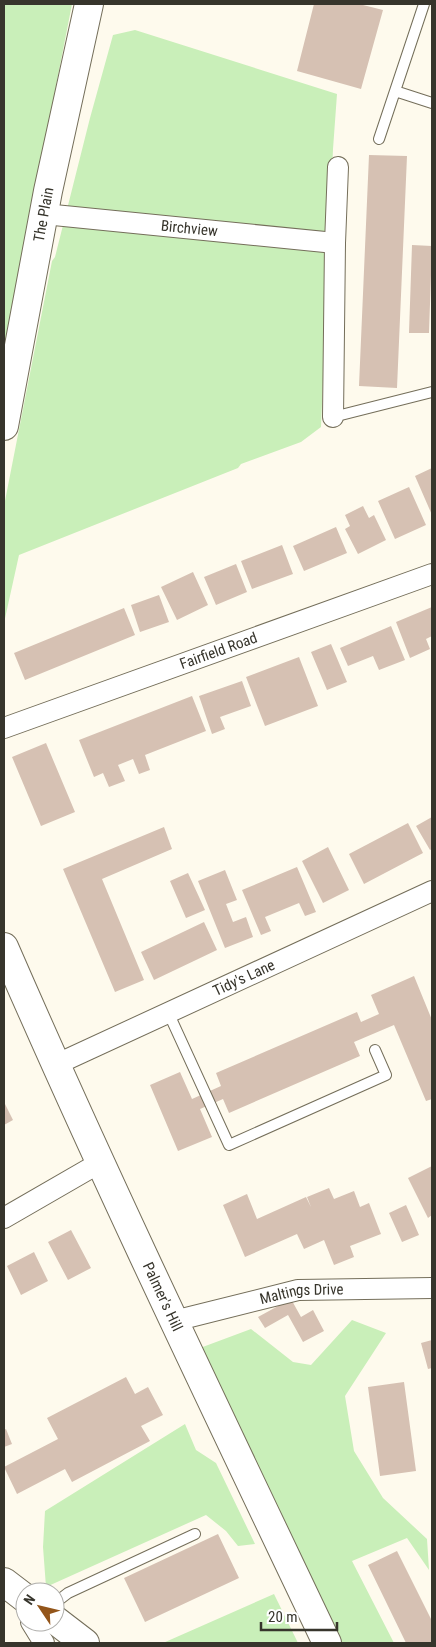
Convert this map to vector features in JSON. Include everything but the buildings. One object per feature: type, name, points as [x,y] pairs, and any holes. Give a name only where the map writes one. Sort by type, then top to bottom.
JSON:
[{"type":"main road","name":"The Plain","points":[[4,426],[44,214],[89,4]]},
{"type":"main road","name":"Palmer's Hill","points":[[4,947],[55,1064],[174,1321],[327,1643]]},
{"type":"main road","points":[[65,1628],[84,1643]]},
{"type":"street","points":[[333,417],[338,167]]},
{"type":"street","name":"Birchview","points":[[44,214],[335,243]]},
{"type":"street","name":"Fairfield Road","points":[[4,728],[432,574]]},
{"type":"street","name":"Tidy's Lane","points":[[55,1064],[432,891]]},
{"type":"street","points":[[4,1218],[101,1162]]},
{"type":"street","name":"Maltings Drive","points":[[174,1321],[298,1290],[432,1288]]},
{"type":"street","points":[[37,1632],[44,1643]]},
{"type":"lane","points":[[380,139],[424,4]]},
{"type":"lane","points":[[395,91],[432,103]]},
{"type":"lane","points":[[333,417],[432,392]]},
{"type":"lane","points":[[168,1012],[229,1145],[386,1075],[375,1050]]},
{"type":"lane","points":[[65,1595],[195,1534]]},
{"type":"green space","points":[[4,4],[72,4],[4,353]]},
{"type":"green space","points":[[135,30],[337,94],[321,427],[301,442],[241,464],[238,468],[19,555],[4,623],[4,506],[52,261],[55,257],[113,35]]},
{"type":"green space","points":[[352,1320],[386,1333],[345,1396],[354,1451],[383,1498],[427,1539],[429,1570],[407,1538],[352,1561],[394,1643],[337,1643],[200,1348],[251,1329],[293,1362],[311,1365]]},
{"type":"green space","points":[[185,1424],[196,1450],[216,1463],[255,1544],[238,1546],[226,1531],[206,1515],[57,1582],[46,1582],[43,1547],[45,1511]]},
{"type":"green space","points":[[274,1594],[298,1643],[163,1643]]}]
